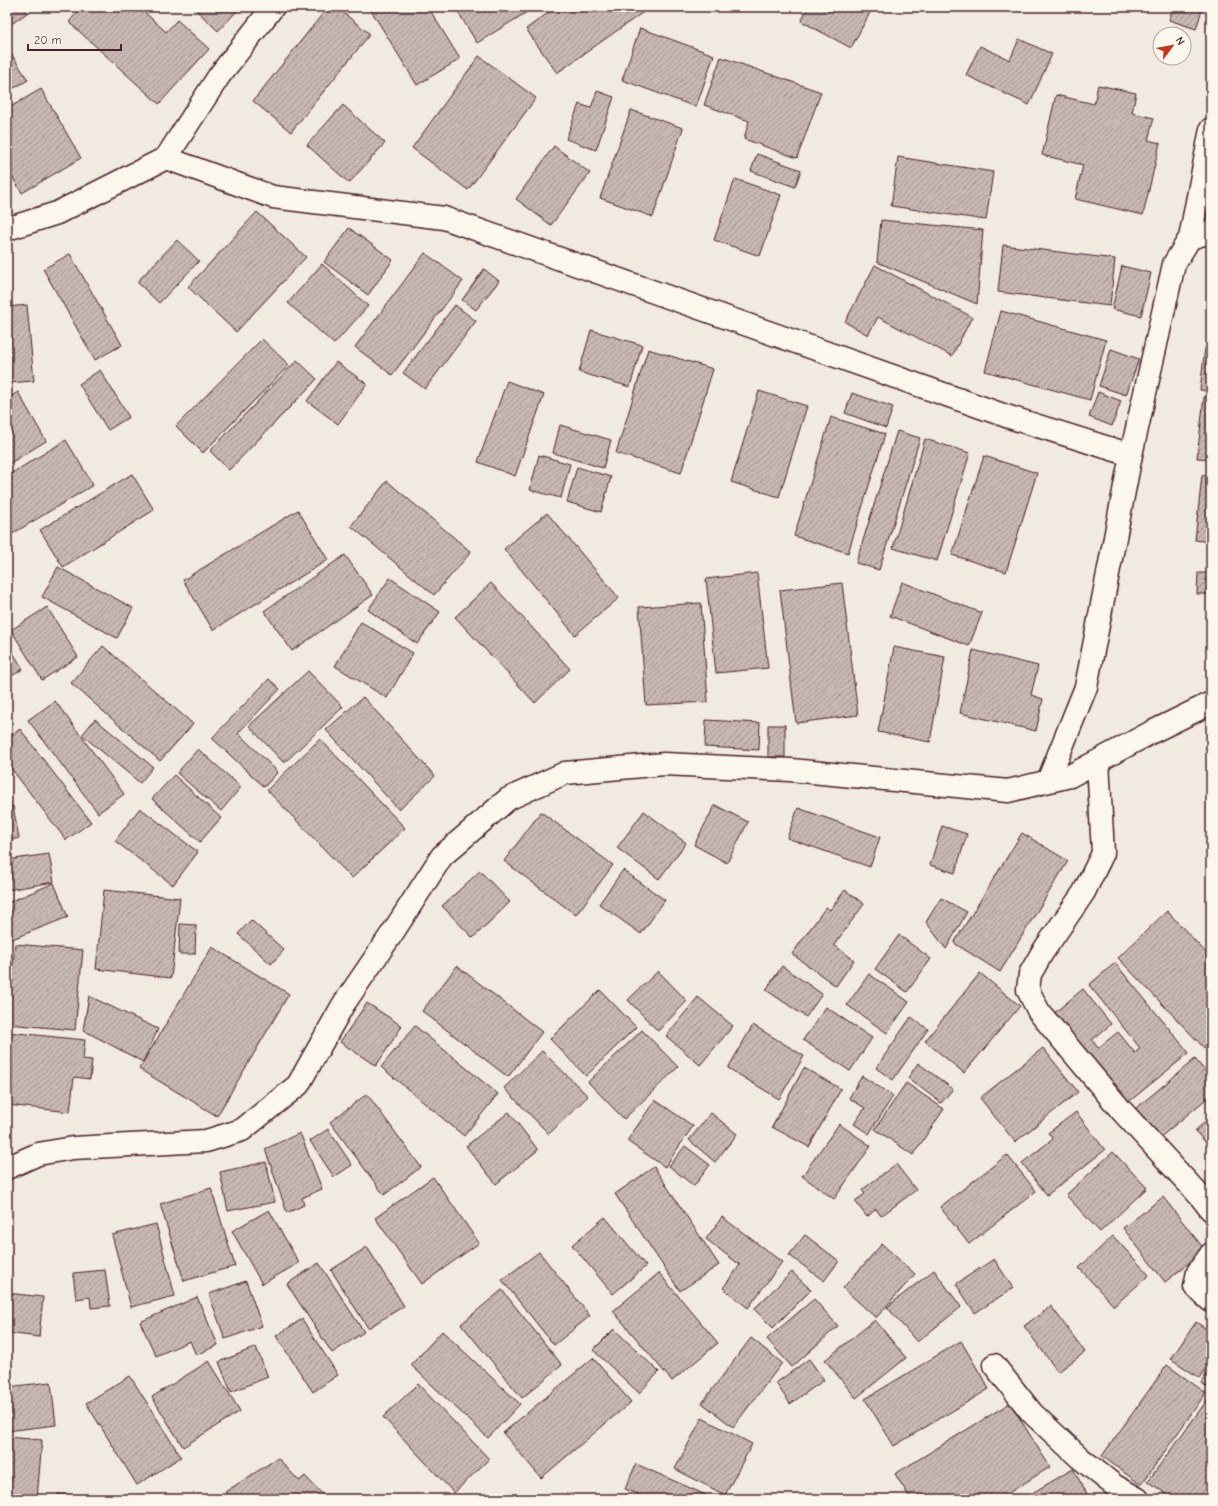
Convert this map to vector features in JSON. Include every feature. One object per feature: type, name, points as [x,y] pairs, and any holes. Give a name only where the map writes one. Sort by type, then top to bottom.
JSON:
[{"type":"street","points":[[7,229],[57,213],[166,158],[219,76],[273,7]]},
{"type":"street","points":[[1048,781],[1086,687],[1131,455],[1174,264],[1190,238],[1211,129]]},
{"type":"street","points":[[166,158],[273,197],[444,218],[1006,416],[1131,455]]},
{"type":"street","points":[[1190,238],[1211,232]]},
{"type":"street","points":[[7,1168],[38,1154],[73,1148],[206,1140],[242,1130],[298,1085],[343,1005],[393,932],[442,856],[508,799],[565,773],[664,764],[791,770],[1008,791],[1070,776],[1150,733],[1211,703]]},
{"type":"street","points":[[1098,761],[1104,853],[1084,892],[1042,953],[1030,974],[1028,990],[1039,1012],[1121,1110],[1211,1210]]},
{"type":"street","points":[[1211,1254],[1198,1272],[1195,1286],[1211,1301]]},
{"type":"street","points":[[994,1365],[1032,1413],[1074,1453],[1115,1486],[1138,1499]]},
{"type":"building","points":[[7,7],[23,7],[27,13],[7,27]]},
{"type":"building","points":[[82,7],[139,7],[166,32],[177,20],[209,49],[159,104],[69,22]]},
{"type":"building","points":[[193,7],[241,7],[218,31]]},
{"type":"building","points":[[328,7],[336,7],[370,34],[291,132],[253,101]]},
{"type":"building","points":[[369,7],[428,7],[460,59],[417,85]]},
{"type":"building","points":[[455,7],[524,7],[527,12],[477,43]]},
{"type":"building","points":[[556,7],[649,8],[557,73],[526,29]]},
{"type":"building","points":[[808,7],[873,7],[851,48],[801,21]]},
{"type":"building","points":[[1173,7],[1203,7],[1196,29],[1192,28],[1192,26],[1187,26],[1169,20]]},
{"type":"building","points":[[640,28],[714,55],[696,107],[622,80]]},
{"type":"building","points":[[1019,39],[1052,54],[1029,105],[966,75],[980,46],[1010,60]]},
{"type":"building","points":[[12,55],[28,80],[7,92],[7,59]]},
{"type":"building","points":[[479,56],[536,98],[468,190],[412,148]]},
{"type":"building","points":[[721,57],[821,92],[797,158],[744,139],[749,121],[704,105]]},
{"type":"building","points":[[1098,85],[1136,93],[1132,113],[1154,118],[1148,140],[1160,143],[1143,215],[1075,199],[1083,165],[1042,155],[1056,95],[1094,104]]},
{"type":"building","points":[[41,89],[81,158],[22,193],[7,168],[7,109]]},
{"type":"building","points":[[597,91],[614,97],[596,150],[566,139],[579,104],[591,108]]},
{"type":"building","points":[[343,105],[385,143],[349,183],[307,145]]},
{"type":"building","points":[[631,110],[683,128],[653,217],[600,198]]},
{"type":"building","points":[[554,146],[590,173],[551,225],[516,199]]},
{"type":"building","points":[[757,154],[801,170],[795,187],[751,171]]},
{"type":"building","points":[[898,157],[993,172],[986,220],[891,206]]},
{"type":"building","points":[[735,179],[781,195],[760,256],[714,240]]},
{"type":"building","points":[[257,212],[306,257],[236,332],[188,287]]},
{"type":"building","points":[[881,220],[983,230],[977,304],[877,262]]},
{"type":"building","points":[[349,228],[393,260],[368,295],[324,262]]},
{"type":"building","points":[[177,240],[199,261],[159,303],[137,282]]},
{"type":"building","points":[[1003,245],[1115,259],[1110,306],[998,292]]},
{"type":"building","points":[[425,253],[463,281],[392,375],[355,347]]},
{"type":"building","points":[[70,254],[122,345],[95,360],[43,269]]},
{"type":"building","points":[[322,264],[368,306],[334,344],[288,303]]},
{"type":"building","points":[[875,265],[972,317],[952,356],[878,317],[868,335],[845,322]]},
{"type":"building","points":[[1122,266],[1151,273],[1141,316],[1112,309]]},
{"type":"building","points":[[484,269],[499,281],[476,310],[462,300]]},
{"type":"building","points":[[27,305],[34,381],[7,383],[7,307]]},
{"type":"building","points":[[455,305],[476,321],[425,389],[403,373]]},
{"type":"building","points":[[1001,311],[1106,340],[1090,400],[985,371]]},
{"type":"building","points":[[591,330],[642,345],[630,387],[579,372]]},
{"type":"building","points":[[262,339],[289,365],[203,453],[176,426]]},
{"type":"building","points":[[1205,348],[1211,349],[1211,391],[1200,390]]},
{"type":"building","points":[[648,349],[713,369],[681,473],[616,453]]},
{"type":"building","points":[[1111,349],[1139,359],[1126,395],[1099,386]]},
{"type":"building","points":[[297,360],[317,379],[229,470],[210,451]]},
{"type":"building","points":[[336,362],[367,384],[338,424],[307,401]]},
{"type":"building","points":[[100,370],[129,417],[108,430],[79,384]]},
{"type":"building","points":[[507,381],[544,395],[515,476],[478,462]]},
{"type":"building","points":[[759,391],[807,406],[779,497],[731,482]]},
{"type":"building","points":[[18,392],[46,441],[7,465],[7,399]]},
{"type":"building","points":[[1098,392],[1121,401],[1112,426],[1089,417]]},
{"type":"building","points":[[852,393],[893,407],[886,428],[845,413]]},
{"type":"building","points":[[1204,397],[1211,397],[1211,459],[1197,458]]},
{"type":"building","points":[[831,417],[885,434],[848,553],[794,536]]},
{"type":"building","points":[[560,425],[611,440],[603,468],[553,453]]},
{"type":"building","points":[[897,431],[920,438],[879,570],[856,563]]},
{"type":"building","points":[[925,439],[970,453],[937,561],[893,548]]},
{"type":"building","points":[[66,440],[93,485],[7,537],[7,476]]},
{"type":"building","points":[[539,455],[570,464],[561,498],[530,490]]},
{"type":"building","points":[[984,456],[1037,473],[1006,572],[952,555]]},
{"type":"building","points":[[577,467],[611,477],[601,512],[567,502]]},
{"type":"building","points":[[132,474],[154,510],[63,567],[40,530]]},
{"type":"building","points":[[1202,475],[1211,476],[1211,542],[1195,540]]},
{"type":"building","points":[[387,481],[471,552],[434,595],[351,526]]},
{"type":"building","points":[[298,510],[328,560],[213,630],[183,580]]},
{"type":"building","points":[[547,513],[619,598],[575,635],[504,549]]},
{"type":"building","points":[[345,555],[373,595],[292,651],[264,611]]},
{"type":"building","points":[[58,567],[133,608],[117,638],[42,597]]},
{"type":"building","points":[[757,573],[768,668],[716,673],[706,579]]},
{"type":"building","points":[[1198,573],[1211,573],[1211,594],[1197,594]]},
{"type":"building","points":[[390,578],[440,612],[417,644],[368,610]]},
{"type":"building","points":[[902,582],[982,613],[969,646],[890,616]]},
{"type":"building","points":[[491,583],[570,669],[535,703],[455,617]]},
{"type":"building","points":[[842,583],[858,715],[796,723],[780,590]]},
{"type":"building","points":[[701,603],[708,702],[646,705],[639,607]]},
{"type":"building","points":[[47,607],[78,657],[42,680],[11,630]]},
{"type":"building","points":[[361,622],[413,653],[387,698],[335,666]]},
{"type":"building","points":[[7,643],[23,669],[7,679]]},
{"type":"building","points":[[103,646],[193,724],[160,761],[71,683]]},
{"type":"building","points":[[894,647],[945,657],[930,742],[878,732]]},
{"type":"building","points":[[973,650],[1038,666],[1031,695],[1043,699],[1036,731],[960,713]]},
{"type":"building","points":[[308,671],[343,707],[284,763],[249,726]]},
{"type":"building","points":[[269,679],[280,689],[238,733],[278,772],[264,787],[212,738]]},
{"type":"building","points":[[363,697],[435,776],[399,810],[326,730]]},
{"type":"building","points":[[55,701],[124,794],[98,813],[28,720]]},
{"type":"building","points":[[95,719],[153,767],[140,783],[82,735]]},
{"type":"building","points":[[706,720],[760,723],[759,750],[705,747]]},
{"type":"building","points":[[768,725],[785,725],[785,757],[768,757]]},
{"type":"building","points":[[20,729],[91,822],[66,840],[7,763],[7,739]]},
{"type":"building","points":[[320,739],[405,828],[352,878],[267,790]]},
{"type":"building","points":[[198,749],[241,787],[221,811],[177,773]]},
{"type":"building","points":[[174,775],[221,818],[200,842],[152,799]]},
{"type":"building","points":[[715,805],[748,822],[727,863],[694,845]]},
{"type":"building","points":[[13,806],[19,838],[7,841],[7,808]]},
{"type":"building","points":[[140,808],[198,852],[173,885],[115,841]]},
{"type":"building","points":[[798,808],[880,837],[870,867],[787,838]]},
{"type":"building","points":[[644,811],[686,843],[659,879],[617,848]]},
{"type":"building","points":[[541,812],[613,865],[576,915],[504,861]]},
{"type":"building","points":[[942,826],[967,834],[955,873],[930,865]]},
{"type":"building","points":[[1022,833],[1068,861],[1000,972],[954,943]]},
{"type":"building","points":[[49,854],[54,882],[7,890],[7,860]]},
{"type":"building","points":[[623,870],[665,900],[641,934],[599,904]]},
{"type":"building","points":[[480,871],[510,902],[473,938],[442,906]]},
{"type":"building","points":[[54,883],[68,917],[7,941],[7,903]]},
{"type":"building","points":[[104,890],[180,898],[171,978],[96,969]]},
{"type":"building","points":[[845,890],[864,904],[834,945],[854,960],[836,986],[792,954],[826,907],[830,910]]},
{"type":"building","points":[[941,898],[967,912],[946,949],[926,922]]},
{"type":"building","points":[[1167,911],[1211,958],[1211,1055],[1118,958]]},
{"type":"building","points":[[251,920],[284,950],[271,964],[238,934]]},
{"type":"building","points":[[180,924],[196,925],[195,954],[179,954]]},
{"type":"building","points":[[899,935],[931,959],[907,992],[875,969]]},
{"type":"building","points":[[15,944],[83,950],[75,1030],[7,1024]]},
{"type":"building","points":[[212,947],[289,994],[217,1116],[139,1069]]},
{"type":"building","points":[[1115,963],[1189,1053],[1126,1104],[1053,1014],[1083,989],[1111,1024],[1092,1040],[1098,1048],[1118,1032],[1135,1053],[1140,1048],[1089,985]]},
{"type":"building","points":[[457,966],[542,1032],[508,1077],[422,1011]]},
{"type":"building","points":[[782,966],[822,994],[806,1017],[766,990]]},
{"type":"building","points":[[658,971],[687,1001],[658,1031],[628,1000]]},
{"type":"building","points":[[980,973],[1020,1006],[964,1073],[925,1041]]},
{"type":"building","points":[[869,974],[909,1002],[887,1033],[847,1005]]},
{"type":"building","points":[[600,990],[636,1027],[586,1076],[550,1039]]},
{"type":"building","points":[[89,996],[158,1029],[143,1062],[83,1030]]},
{"type":"building","points":[[698,997],[733,1026],[700,1065],[666,1036]]},
{"type":"building","points":[[367,1003],[402,1026],[376,1066],[340,1042]]},
{"type":"building","points":[[826,1007],[872,1038],[850,1071],[803,1040]]},
{"type":"building","points":[[911,1017],[928,1029],[893,1080],[876,1068]]},
{"type":"building","points":[[753,1025],[804,1056],[779,1099],[728,1068]]},
{"type":"building","points":[[415,1026],[498,1094],[464,1136],[381,1067]]},
{"type":"building","points":[[642,1030],[678,1067],[624,1119],[588,1082]]},
{"type":"building","points":[[7,1032],[85,1040],[83,1059],[92,1060],[90,1079],[74,1077],[70,1112],[7,1105]]},
{"type":"building","points":[[1043,1048],[1078,1092],[1015,1142],[980,1098]]},
{"type":"building","points":[[542,1051],[588,1096],[549,1134],[504,1088]]},
{"type":"building","points":[[1195,1059],[1211,1078],[1211,1095],[1158,1139],[1134,1110]]},
{"type":"building","points":[[918,1063],[953,1089],[941,1103],[908,1078]]},
{"type":"building","points":[[804,1068],[841,1089],[809,1147],[772,1127]]},
{"type":"building","points":[[862,1076],[893,1096],[869,1134],[854,1124],[865,1108],[849,1098]]},
{"type":"building","points":[[906,1083],[944,1109],[913,1155],[875,1129]]},
{"type":"building","points":[[367,1094],[421,1167],[384,1195],[330,1122]]},
{"type":"building","points":[[655,1100],[693,1126],[665,1167],[627,1141]]},
{"type":"building","points":[[509,1112],[538,1150],[496,1184],[466,1146]]},
{"type":"building","points":[[1076,1112],[1105,1150],[1047,1195],[1022,1163],[1053,1139],[1048,1133]]},
{"type":"building","points":[[711,1113],[737,1134],[715,1162],[689,1140]]},
{"type":"building","points":[[1211,1116],[1211,1148],[1195,1131]]},
{"type":"building","points":[[839,1124],[871,1146],[834,1199],[802,1176]]},
{"type":"building","points":[[328,1129],[352,1165],[334,1177],[310,1141]]},
{"type":"building","points":[[300,1133],[322,1189],[302,1198],[304,1205],[287,1213],[265,1149]]},
{"type":"building","points":[[685,1146],[710,1165],[694,1186],[669,1166]]},
{"type":"building","points":[[1113,1152],[1147,1188],[1100,1232],[1066,1195]]},
{"type":"building","points":[[1007,1155],[1036,1191],[969,1244],[940,1207]]},
{"type":"building","points":[[266,1162],[275,1202],[228,1211],[220,1172]]},
{"type":"building","points":[[896,1164],[916,1190],[881,1216],[876,1209],[867,1217],[855,1201],[865,1194],[862,1190]]},
{"type":"building","points":[[654,1167],[719,1265],[680,1291],[615,1194]]},
{"type":"building","points":[[433,1177],[479,1243],[422,1284],[375,1218]]},
{"type":"building","points":[[211,1188],[235,1266],[184,1281],[160,1204]]},
{"type":"building","points":[[1163,1197],[1205,1250],[1165,1282],[1123,1228]]},
{"type":"building","points":[[269,1210],[299,1263],[262,1284],[232,1231]]},
{"type":"building","points":[[605,1217],[646,1266],[613,1294],[572,1245]]},
{"type":"building","points":[[722,1217],[782,1262],[748,1308],[723,1288],[740,1265],[706,1239]]},
{"type":"building","points":[[156,1224],[175,1296],[131,1307],[112,1235]]},
{"type":"building","points":[[805,1235],[839,1261],[824,1281],[789,1255]]},
{"type":"building","points":[[1113,1236],[1149,1275],[1114,1306],[1079,1268]]},
{"type":"building","points":[[882,1244],[915,1274],[876,1318],[843,1288]]},
{"type":"building","points":[[367,1247],[404,1306],[368,1328],[331,1270]]},
{"type":"building","points":[[539,1252],[590,1316],[554,1345],[502,1280]]},
{"type":"building","points":[[994,1259],[1013,1288],[975,1313],[956,1284]]},
{"type":"building","points":[[319,1263],[364,1332],[332,1353],[287,1284]]},
{"type":"building","points":[[105,1270],[110,1306],[91,1308],[90,1297],[76,1299],[73,1273]]},
{"type":"building","points":[[934,1270],[961,1307],[917,1342],[887,1307]]},
{"type":"building","points":[[792,1272],[811,1290],[773,1328],[754,1309]]},
{"type":"building","points":[[659,1273],[718,1343],[672,1381],[613,1311]]},
{"type":"building","points":[[246,1281],[262,1326],[225,1339],[209,1294]]},
{"type":"building","points":[[502,1290],[562,1365],[522,1398],[461,1324]]},
{"type":"building","points":[[7,1293],[43,1297],[39,1337],[7,1333]]},
{"type":"building","points":[[197,1297],[218,1345],[196,1355],[190,1341],[156,1356],[140,1322]]},
{"type":"building","points":[[814,1299],[838,1326],[792,1367],[767,1339]]},
{"type":"building","points":[[1051,1306],[1085,1352],[1058,1372],[1024,1326]]},
{"type":"building","points":[[302,1319],[338,1375],[313,1392],[276,1336]]},
{"type":"building","points":[[875,1320],[906,1358],[856,1398],[825,1360]]},
{"type":"building","points":[[1196,1322],[1211,1332],[1211,1362],[1200,1378],[1171,1359]]},
{"type":"building","points":[[614,1329],[659,1372],[639,1393],[593,1350]]},
{"type":"building","points":[[442,1331],[520,1404],[488,1438],[411,1365]]},
{"type":"building","points":[[751,1338],[782,1363],[733,1427],[702,1403]]},
{"type":"building","points":[[961,1341],[989,1389],[894,1446],[865,1399]]},
{"type":"building","points":[[256,1347],[268,1377],[231,1392],[219,1362]]},
{"type":"building","points":[[593,1358],[631,1402],[541,1478],[503,1433]]},
{"type":"building","points":[[809,1359],[824,1380],[790,1404],[776,1383]]},
{"type":"building","points":[[209,1361],[240,1411],[183,1447],[152,1397]]},
{"type":"building","points":[[1167,1365],[1206,1393],[1141,1485],[1102,1456]]},
{"type":"building","points":[[1211,1367],[1211,1389],[1201,1383]]},
{"type":"building","points":[[130,1376],[181,1457],[137,1485],[86,1403]]},
{"type":"building","points":[[51,1382],[56,1425],[7,1431],[7,1387]]},
{"type":"building","points":[[418,1384],[489,1459],[454,1493],[383,1417]]},
{"type":"building","points":[[1208,1399],[1211,1401],[1211,1488],[1202,1499],[1173,1499],[1148,1481]]},
{"type":"building","points":[[1010,1403],[1050,1467],[999,1499],[911,1499],[895,1474]]},
{"type":"building","points":[[702,1418],[752,1444],[725,1495],[675,1469]]},
{"type":"building","points":[[7,1437],[42,1440],[37,1499],[7,1499]]},
{"type":"building","points":[[278,1458],[299,1481],[305,1476],[327,1499],[232,1499],[225,1492]]},
{"type":"building","points":[[636,1464],[715,1499],[636,1499],[638,1494],[625,1489]]},
{"type":"building","points":[[1073,1469],[1090,1499],[1022,1499]]},
{"type":"building","points":[[58,1494],[105,1499],[57,1499]]}]
